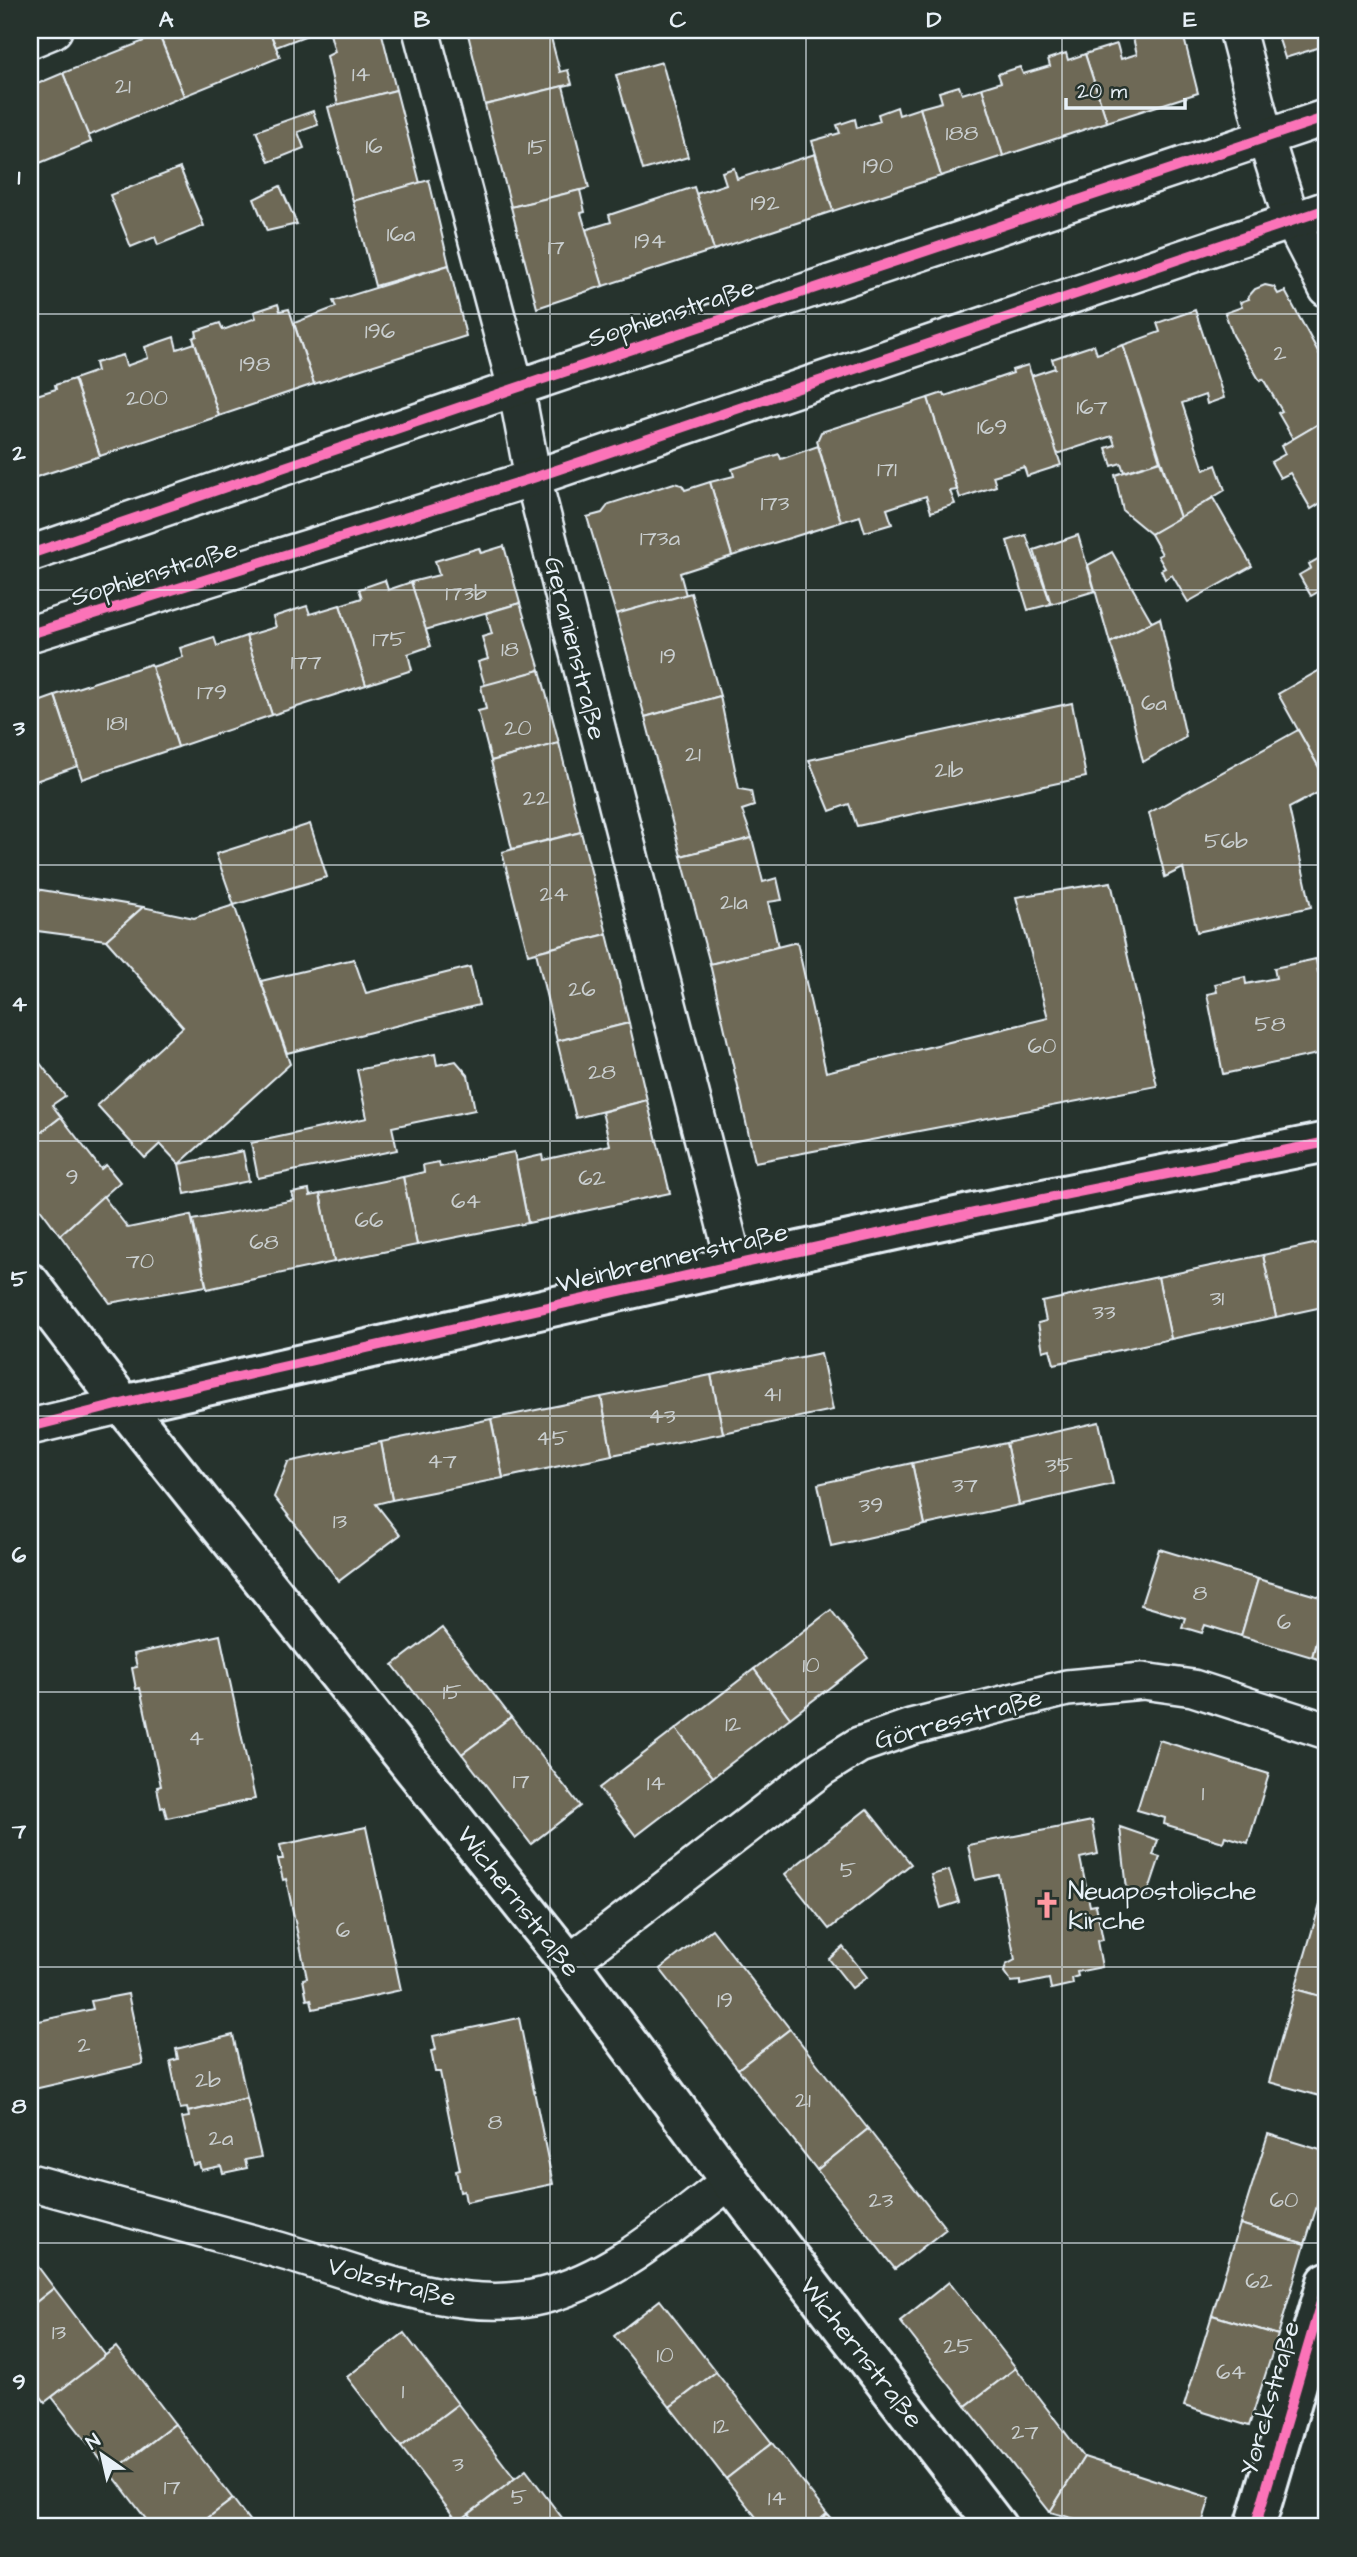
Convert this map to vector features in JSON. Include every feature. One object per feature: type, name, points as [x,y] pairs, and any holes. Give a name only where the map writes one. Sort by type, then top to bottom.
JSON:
[{"type":"street","points":[[30,40],[54,30]]},
{"type":"street","name":"Geranienstraße","points":[[421,30],[516,388],[533,478],[735,1265]]},
{"type":"street","points":[[1237,30],[1265,137],[1292,221],[1327,289]]},
{"type":"street","name":"Sophienstraße","points":[[30,554],[516,388],[1327,117]]},
{"type":"street","name":"Sophienstraße","points":[[30,634],[533,478],[1327,209]]},
{"type":"street","name":"Weinbrennerstraße","points":[[30,1427],[735,1265],[1327,1142]]},
{"type":"street","name":"Wichernstraße","points":[[30,1283],[123,1405],[569,1963],[730,2181],[996,2527]]},
{"type":"street","name":"Görresstraße","points":[[569,1963],[822,1768],[859,1745],[911,1727],[1067,1688],[1143,1681],[1193,1688],[1327,1731]]},
{"type":"street","name":"Volzstraße","points":[[30,2182],[284,2252],[427,2295],[489,2303],[541,2296],[591,2279],[633,2254],[730,2181]]},
{"type":"street","name":"Yorckstraße","points":[[1255,2527],[1327,2283]]},
{"type":"building","points":[[171,30],[269,30],[280,57],[184,96],[159,35]]},
{"type":"building","points":[[269,30],[312,30],[313,33],[276,47]]},
{"type":"building","points":[[329,30],[381,30],[396,90],[338,105],[327,56],[335,52]]},
{"type":"building","points":[[467,30],[549,30],[560,72],[568,70],[572,84],[485,105]]},
{"type":"building","points":[[1131,30],[1182,30],[1198,93],[1107,122],[1085,54],[1117,44],[1121,59],[1137,54]]},
{"type":"building","points":[[1276,30],[1327,30],[1327,45],[1285,58]]},
{"type":"building","points":[[159,35],[184,96],[88,136],[63,73]]},
{"type":"building","points":[[1066,53],[1068,60],[1085,54],[1107,122],[1003,156],[982,88],[1001,82],[998,74],[1020,67],[1023,74],[1050,66],[1048,59]]},
{"type":"building","points":[[662,62],[688,157],[643,170],[616,75]]},
{"type":"building","points":[[63,73],[91,142],[30,167],[30,87]]},
{"type":"building","points":[[563,86],[589,188],[511,207],[485,105]]},
{"type":"building","points":[[959,86],[962,94],[982,88],[1003,156],[941,176],[920,108],[942,102],[939,92]]},
{"type":"building","points":[[396,90],[420,183],[353,201],[328,107]]},
{"type":"building","points":[[897,107],[899,115],[920,108],[941,176],[833,211],[812,141],[840,133],[837,125],[855,119],[857,128],[880,121],[878,114]]},
{"type":"building","points":[[313,111],[318,125],[298,132],[304,148],[269,162],[256,131]]},
{"type":"building","points":[[815,154],[833,211],[714,250],[696,194],[726,184],[722,172],[734,168],[737,179]]},
{"type":"building","points":[[180,168],[204,226],[158,245],[155,237],[131,247],[110,195]]},
{"type":"building","points":[[429,180],[449,265],[375,286],[353,201]]},
{"type":"building","points":[[280,186],[297,224],[267,231],[254,199]]},
{"type":"building","points":[[694,187],[714,250],[603,286],[585,230],[611,222],[609,215]]},
{"type":"building","points":[[580,190],[585,212],[581,213],[603,286],[537,308],[511,207]]},
{"type":"building","points":[[449,265],[466,336],[314,384],[294,323],[336,307],[333,301]]},
{"type":"building","points":[[1265,285],[1274,287],[1278,294],[1285,291],[1327,368],[1327,419],[1293,439],[1278,413],[1282,411],[1263,379],[1260,381],[1233,335],[1225,313],[1242,307],[1240,302],[1249,299],[1255,289]]},
{"type":"building","points":[[278,304],[280,311],[289,309],[314,384],[219,416],[193,338],[197,336],[196,331],[220,323],[223,330],[256,318],[254,312]]},
{"type":"building","points":[[1195,310],[1224,398],[1207,404],[1205,395],[1182,403],[1204,470],[1216,465],[1225,490],[1180,518],[1123,345],[1160,332],[1157,323]]},
{"type":"building","points":[[174,337],[177,349],[195,343],[219,416],[100,456],[74,379],[97,371],[95,363],[123,355],[126,366],[148,358],[145,347]]},
{"type":"building","points":[[1094,345],[1097,354],[1123,345],[1160,461],[1124,472],[1121,463],[1112,466],[1106,448],[1115,445],[1112,436],[1057,454],[1031,376],[1055,368],[1052,359]]},
{"type":"building","points":[[1028,365],[1061,465],[1027,476],[1024,467],[993,476],[996,486],[960,498],[928,398],[943,393],[945,396],[1013,373],[1012,370]]},
{"type":"building","points":[[74,379],[100,456],[30,479],[30,397],[56,389],[55,385]]},
{"type":"building","points":[[928,398],[957,490],[950,491],[955,504],[931,512],[926,496],[887,509],[892,524],[865,532],[860,516],[841,522],[817,441],[821,432]]},
{"type":"building","points":[[1327,419],[1327,499],[1311,509],[1290,473],[1280,478],[1271,462],[1285,454],[1281,446]]},
{"type":"building","points":[[818,446],[841,522],[732,556],[710,482],[734,476],[732,469],[779,454],[781,459]]},
{"type":"building","points":[[1160,461],[1180,518],[1151,534],[1123,511],[1115,475]]},
{"type":"building","points":[[710,482],[732,556],[680,573],[686,595],[616,614],[587,517],[602,513],[609,504],[674,483],[682,485],[685,490]]},
{"type":"building","points":[[1213,498],[1252,566],[1188,602],[1172,575],[1165,579],[1161,570],[1165,568],[1158,556],[1162,554],[1151,534]]},
{"type":"building","points":[[1026,535],[1051,604],[1028,610],[1007,541]]},
{"type":"building","points":[[1078,535],[1095,591],[1051,604],[1034,550]]},
{"type":"building","points":[[504,546],[520,603],[425,630],[411,582],[439,575],[435,561],[479,548],[481,553]]},
{"type":"building","points":[[1112,552],[1152,622],[1110,643],[1088,565]]},
{"type":"building","points":[[1327,554],[1327,593],[1323,589],[1311,596],[1299,575],[1311,568],[1309,564]]},
{"type":"building","points":[[385,580],[388,590],[411,582],[431,646],[408,654],[412,670],[366,685],[340,605],[362,598],[359,589]]},
{"type":"building","points":[[691,593],[720,696],[645,717],[616,614]]},
{"type":"building","points":[[520,603],[540,670],[485,686],[478,662],[488,659],[482,637],[492,634],[486,613]]},
{"type":"building","points":[[340,605],[366,685],[272,715],[246,636],[276,627],[273,617],[307,606],[310,614]]},
{"type":"building","points":[[1160,618],[1186,737],[1143,762],[1125,686],[1110,643]]},
{"type":"building","points":[[246,636],[272,715],[178,747],[152,667],[183,657],[180,648],[214,637],[217,646]]},
{"type":"building","points":[[151,664],[178,747],[82,779],[55,695]]},
{"type":"building","points":[[1327,666],[1327,782],[1278,694]]},
{"type":"building","points":[[540,670],[559,743],[491,761],[478,711],[486,709],[481,686]]},
{"type":"building","points":[[55,696],[78,766],[30,783],[30,705]]},
{"type":"building","points":[[720,696],[739,789],[751,791],[754,806],[742,810],[752,838],[681,856],[645,717]]},
{"type":"building","points":[[1072,703],[1086,777],[857,826],[849,804],[830,811],[809,760]]},
{"type":"building","points":[[1298,730],[1327,782],[1327,788],[1289,808],[1311,907],[1197,932],[1183,868],[1165,877],[1149,813]]},
{"type":"building","points":[[559,743],[581,832],[512,849],[491,761]]},
{"type":"building","points":[[1327,788],[1327,810],[1318,793]]},
{"type":"building","points":[[310,824],[327,877],[234,905],[216,854]]},
{"type":"building","points":[[581,832],[607,934],[528,954],[502,852]]},
{"type":"building","points":[[752,838],[763,882],[777,878],[782,900],[768,902],[778,947],[710,964],[681,856]]},
{"type":"building","points":[[1111,882],[1157,1086],[755,1162],[710,964],[797,942],[826,1072],[1048,1018],[1016,897]]},
{"type":"building","points":[[30,888],[143,907],[106,940],[30,930]]},
{"type":"building","points":[[234,905],[290,1064],[179,1164],[160,1144],[145,1158],[97,1105],[183,1027],[106,940],[143,907],[194,918]]},
{"type":"building","points":[[607,934],[629,1023],[557,1041],[536,952]]},
{"type":"building","points":[[354,959],[366,993],[470,967],[479,1005],[287,1053],[261,981]]},
{"type":"building","points":[[1316,959],[1318,972],[1327,970],[1327,1052],[1223,1074],[1207,994],[1217,992],[1215,984],[1245,977],[1246,984],[1276,978],[1274,968]]},
{"type":"building","points":[[629,1023],[647,1100],[576,1118],[557,1041]]},
{"type":"building","points":[[30,1050],[65,1096],[52,1105],[61,1117],[30,1141]]},
{"type":"building","points":[[435,1054],[437,1065],[456,1061],[468,1075],[475,1110],[392,1127],[397,1150],[258,1178],[251,1143],[367,1118],[357,1070]]},
{"type":"building","points":[[647,1100],[670,1193],[528,1223],[516,1161],[542,1155],[543,1160],[610,1145],[602,1112]]},
{"type":"building","points":[[61,1117],[101,1169],[106,1165],[120,1182],[60,1235],[30,1195],[30,1141]]},
{"type":"building","points":[[243,1151],[249,1181],[185,1194],[179,1164]]},
{"type":"building","points":[[514,1152],[528,1223],[417,1245],[403,1177],[424,1172],[423,1165],[439,1162],[440,1167]]},
{"type":"building","points":[[403,1177],[417,1245],[334,1262],[320,1194]]},
{"type":"building","points":[[309,1190],[310,1196],[320,1194],[334,1262],[207,1289],[193,1220],[294,1200],[292,1193]]},
{"type":"building","points":[[103,1196],[128,1228],[191,1215],[206,1286],[110,1303],[60,1235]]},
{"type":"building","points":[[1327,1241],[1327,1306],[1276,1317],[1263,1255]]},
{"type":"building","points":[[1263,1255],[1276,1317],[1171,1339],[1158,1277]]},
{"type":"building","points":[[1158,1277],[1171,1339],[1054,1364],[1050,1349],[1043,1351],[1038,1323],[1046,1321],[1042,1302]]},
{"type":"building","points":[[821,1353],[833,1410],[723,1433],[711,1375]]},
{"type":"building","points":[[711,1375],[723,1433],[612,1455],[601,1397]]},
{"type":"building","points":[[601,1397],[612,1455],[503,1478],[491,1419]]},
{"type":"building","points":[[491,1419],[503,1478],[392,1500],[381,1442]]},
{"type":"building","points":[[1099,1422],[1113,1484],[1019,1505],[1006,1443]]},
{"type":"building","points":[[381,1442],[392,1500],[376,1504],[400,1535],[339,1581],[274,1497],[288,1462]]},
{"type":"building","points":[[1006,1443],[1019,1505],[925,1525],[912,1463]]},
{"type":"building","points":[[912,1463],[925,1525],[831,1546],[818,1484]]},
{"type":"building","points":[[1159,1549],[1258,1579],[1241,1636],[1205,1625],[1202,1633],[1182,1627],[1185,1618],[1141,1605]]},
{"type":"building","points":[[1258,1579],[1327,1599],[1312,1657],[1241,1636]]},
{"type":"building","points":[[1327,1605],[1327,1662],[1312,1657]]},
{"type":"building","points":[[831,1610],[868,1658],[790,1718],[754,1669]]},
{"type":"building","points":[[442,1628],[511,1717],[462,1754],[393,1665]]},
{"type":"building","points":[[220,1635],[255,1799],[167,1818],[164,1807],[161,1808],[157,1787],[161,1786],[140,1688],[136,1689],[132,1668],[137,1667],[134,1654]]},
{"type":"building","points":[[754,1669],[790,1718],[713,1777],[676,1729]]},
{"type":"building","points":[[511,1717],[580,1806],[531,1844],[462,1754]]},
{"type":"building","points":[[676,1729],[713,1777],[636,1836],[599,1788]]},
{"type":"building","points":[[1159,1740],[1269,1774],[1248,1843],[1225,1836],[1223,1842],[1164,1824],[1165,1818],[1137,1810]]},
{"type":"building","points":[[867,1809],[911,1864],[829,1929],[785,1874]]},
{"type":"building","name":"Neuapostolische Kirche","points":[[1092,1821],[1098,1854],[1080,1858],[1090,1906],[1096,1905],[1103,1940],[1097,1941],[1102,1967],[1077,1972],[1078,1976],[1072,1978],[1073,1984],[1051,1989],[1049,1979],[1020,1985],[1020,1981],[1011,1982],[1004,1972],[1006,1965],[1015,1960],[999,1875],[975,1880],[968,1845]]},
{"type":"building","points":[[366,1827],[401,1990],[313,2009],[311,1999],[307,2000],[303,1979],[307,1978],[286,1879],[283,1880],[278,1859],[283,1859],[280,1845]]},
{"type":"building","points":[[1120,1827],[1158,1840],[1153,1855],[1160,1857],[1147,1896],[1127,1889]]},
{"type":"building","points":[[949,1870],[959,1902],[941,1908],[931,1875]]},
{"type":"building","points":[[1327,1880],[1327,1898],[1322,1897]]},
{"type":"building","points":[[1322,1897],[1327,1898],[1327,1998],[1295,1989]]},
{"type":"building","points":[[712,1929],[790,2029],[738,2069],[660,1969]]},
{"type":"building","points":[[843,1947],[867,1977],[852,1988],[829,1959]]},
{"type":"building","points":[[1295,1989],[1327,1998],[1327,2098],[1269,2082]]},
{"type":"building","points":[[128,1994],[143,2064],[30,2090],[30,2023],[93,2009],[91,2001]]},
{"type":"building","points":[[519,2018],[553,2184],[466,2202],[464,2191],[460,2192],[456,2171],[460,2170],[440,2072],[435,2072],[431,2051],[436,2050],[433,2036]]},
{"type":"building","points":[[790,2029],[868,2129],[817,2170],[738,2069]]},
{"type":"building","points":[[233,2035],[247,2098],[188,2112],[187,2108],[180,2109],[170,2061],[178,2059],[176,2049]]},
{"type":"building","points":[[247,2098],[261,2157],[245,2160],[247,2168],[223,2173],[221,2166],[201,2170],[199,2163],[193,2165],[182,2118],[189,2117],[188,2112]]},
{"type":"building","points":[[868,2129],[946,2229],[895,2269],[817,2170]]},
{"type":"building","points":[[1268,2134],[1327,2152],[1327,2174],[1305,2244],[1240,2224]]},
{"type":"building","points":[[1240,2224],[1305,2244],[1278,2335],[1212,2315]]},
{"type":"building","points":[[30,2256],[54,2288],[30,2307]]},
{"type":"building","points":[[949,2282],[1016,2368],[966,2406],[900,2321]]},
{"type":"building","points":[[54,2288],[106,2356],[45,2402],[30,2382],[30,2307]]},
{"type":"building","points":[[660,2300],[716,2372],[670,2407],[614,2336]]},
{"type":"building","points":[[1212,2315],[1278,2335],[1249,2426],[1184,2406]]},
{"type":"building","points":[[404,2333],[458,2404],[401,2447],[347,2377]]},
{"type":"building","points":[[116,2347],[175,2424],[111,2473],[52,2397]]},
{"type":"building","points":[[1016,2368],[1084,2457],[1050,2512],[966,2406]]},
{"type":"building","points":[[716,2372],[772,2443],[726,2479],[670,2407]]},
{"type":"building","points":[[458,2404],[515,2479],[458,2522],[401,2447]]},
{"type":"building","points":[[175,2424],[233,2499],[196,2527],[152,2527],[111,2473]]},
{"type":"building","points":[[772,2443],[827,2514],[811,2527],[764,2527],[726,2479]]},
{"type":"building","points":[[1084,2457],[1210,2498],[1201,2527],[1104,2527],[1050,2512]]},
{"type":"building","points":[[526,2470],[569,2527],[480,2527],[469,2514]]},
{"type":"building","points":[[233,2499],[254,2527],[196,2527]]},
{"type":"building","points":[[827,2514],[838,2527],[811,2527]]},
{"type":"cycle path","points":[[30,554],[516,388],[1327,117]]},
{"type":"cycle path","points":[[30,634],[533,478],[1327,209]]},
{"type":"cycle path","points":[[30,1427],[145,1398],[735,1265],[979,1212],[1327,1142]]},
{"type":"cycle path","points":[[1255,2527],[1327,2282]]},
{"type":"place","name":"Neuapostolische Kirche","points":[[1047,1905]]}]
